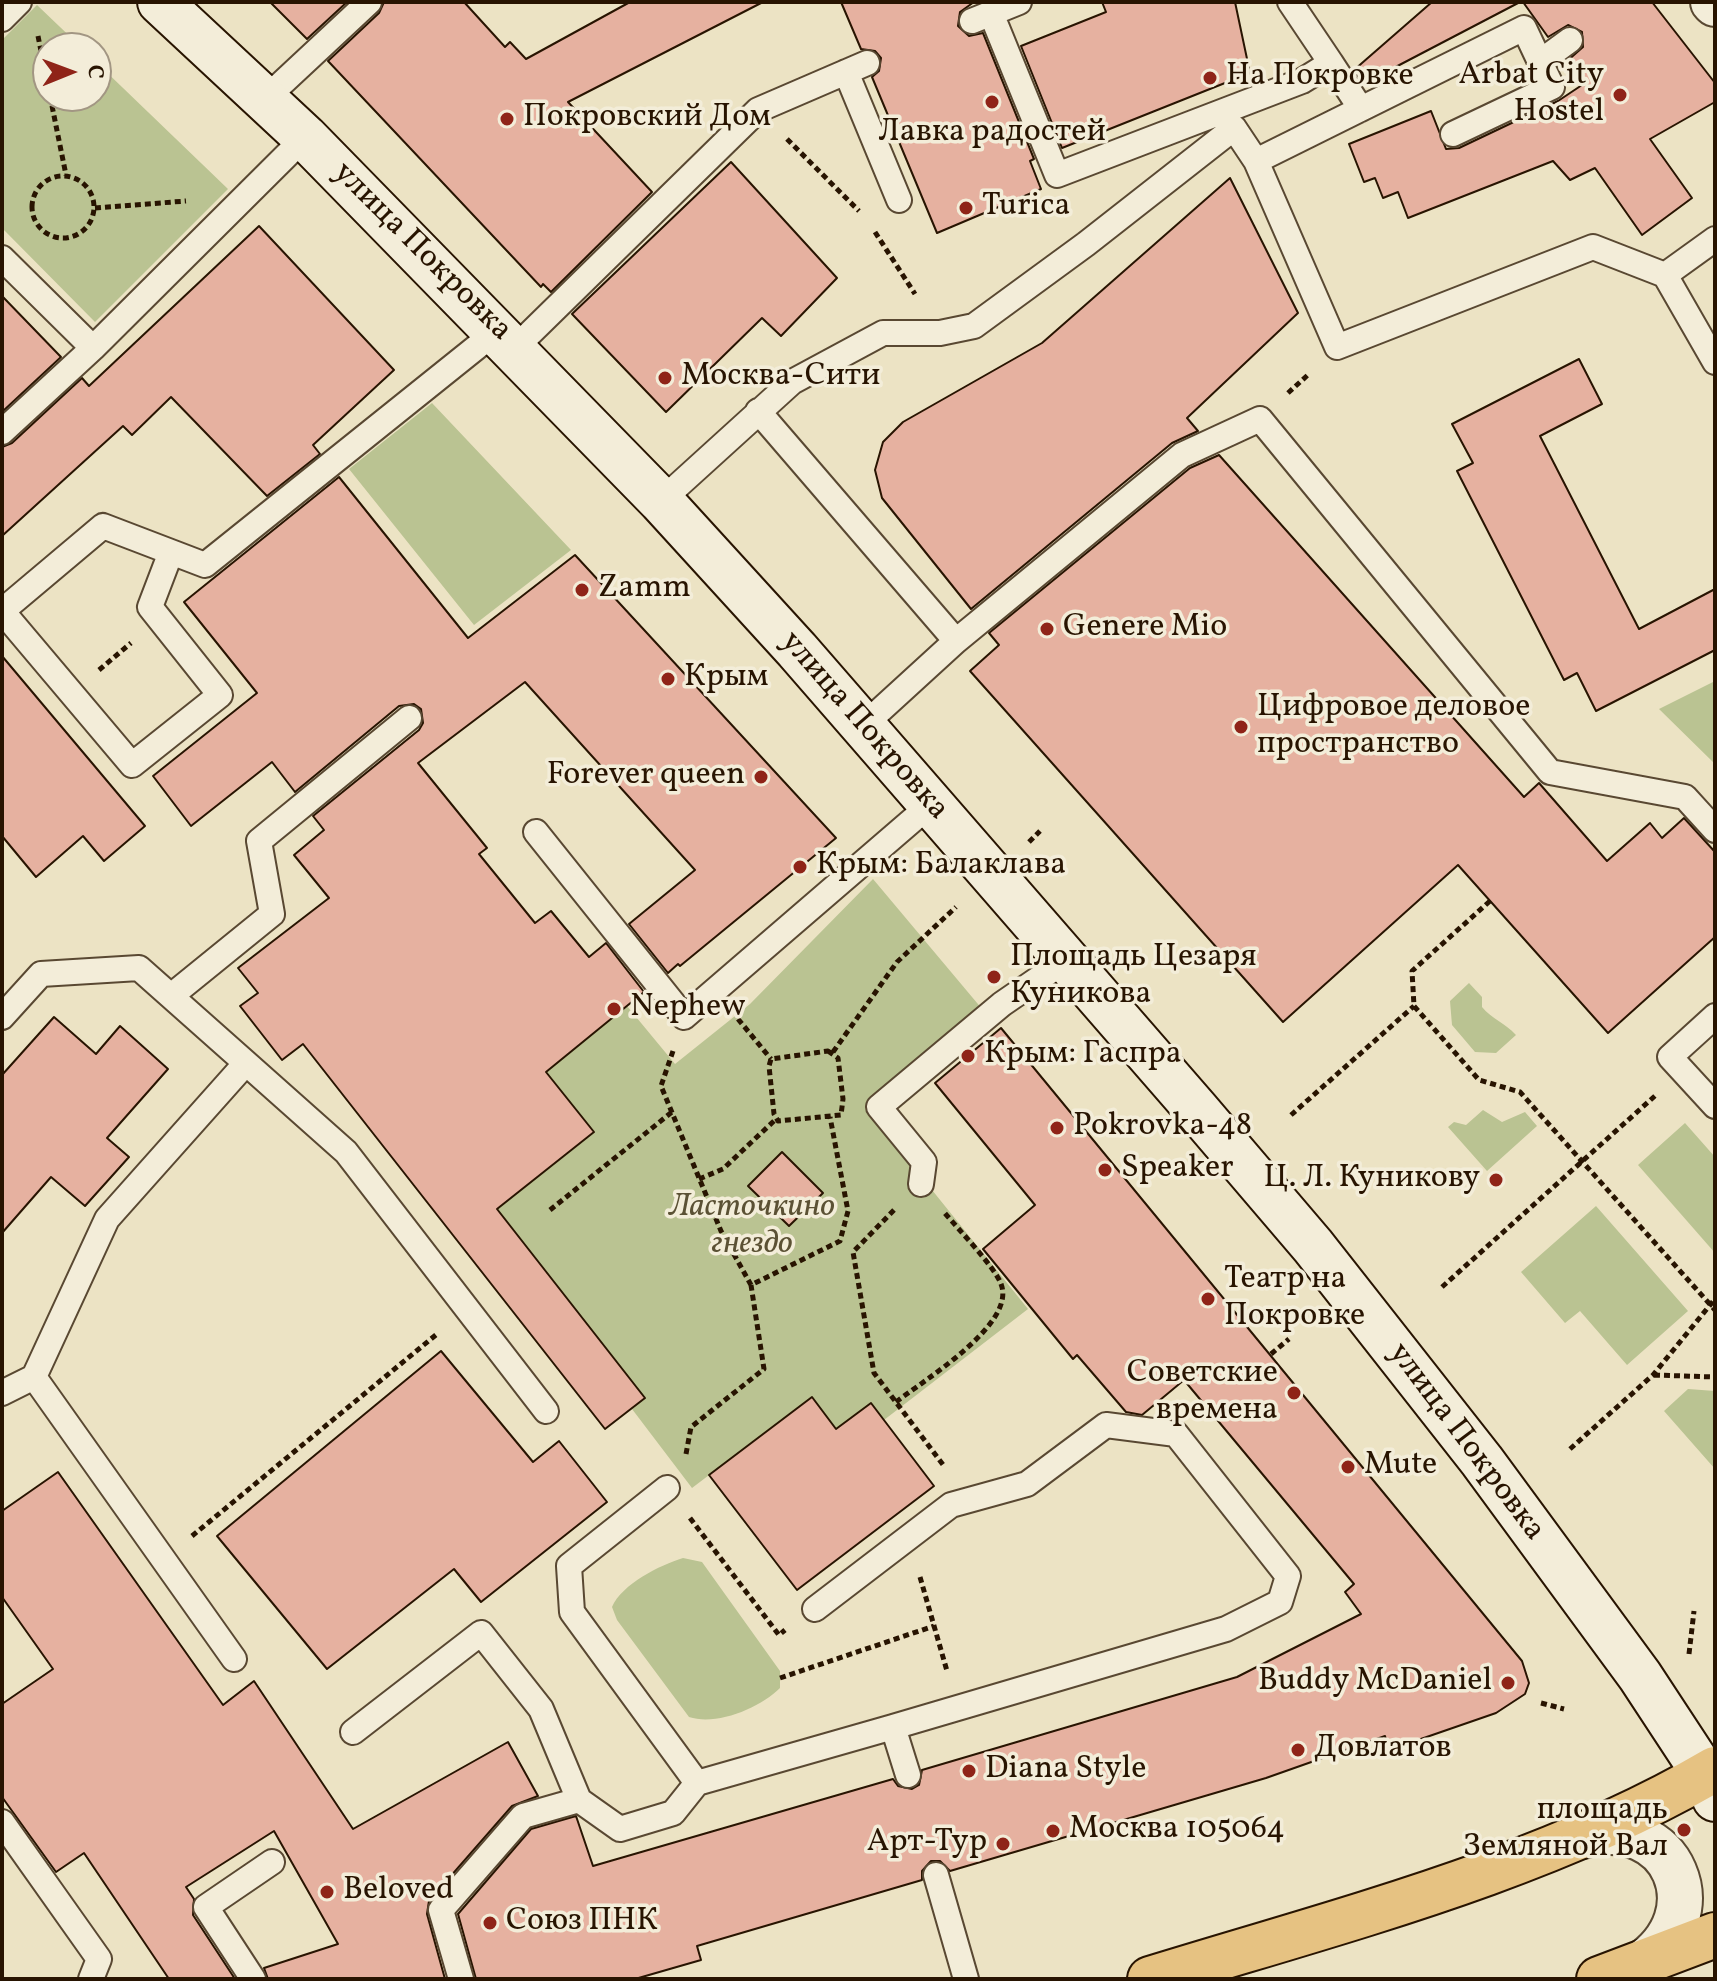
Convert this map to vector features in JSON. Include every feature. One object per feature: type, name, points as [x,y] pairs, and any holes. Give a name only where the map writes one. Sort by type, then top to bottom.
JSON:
[{"type":"main road","name":"улица Покровка","points":[[160,2],[305,137],[507,339],[661,501],[863,726],[1313,1246],[1482,1461],[1640,1676],[1713,1783]]},
{"type":"main road","points":[[1150,1979],[1391,1905],[1582,1836],[1713,1783]]},
{"type":"main road","points":[[1582,1836],[1604,1830],[1626,1831],[1646,1840],[1663,1853],[1676,1872],[1681,1893],[1680,1916],[1672,1936],[1658,1953],[1640,1965]]},
{"type":"main road","points":[[1599,1979],[1715,1935]]},
{"type":"lane","points":[[2,19],[19,2]]},
{"type":"lane","points":[[265,99],[369,2]]},
{"type":"lane","points":[[1019,2],[982,17],[1057,175],[1302,81],[1331,63]]},
{"type":"lane","points":[[1290,2],[1361,109]]},
{"type":"lane","points":[[1256,161],[1524,28],[1552,87],[1453,134]]},
{"type":"lane","points":[[1540,62],[1570,40]]},
{"type":"lane","points":[[171,552],[150,607],[220,695],[132,765],[2,611],[103,526],[171,552],[205,565],[507,339],[758,110],[856,68],[899,200]]},
{"type":"lane","points":[[661,501],[792,382],[883,333],[940,333],[974,326],[1086,244],[1234,128],[1256,161],[1337,347],[1593,247],[1665,275],[1715,362]]},
{"type":"lane","points":[[2,432],[93,348],[305,137]]},
{"type":"lane","points":[[1665,275],[1715,239]]},
{"type":"lane","points":[[2,258],[93,348]]},
{"type":"lane","points":[[758,411],[956,641]]},
{"type":"lane","points":[[863,726],[956,641],[1182,455],[1260,419],[1550,772],[1685,797],[1715,830]]},
{"type":"lane","points":[[171,996],[272,914],[259,841],[409,718]]},
{"type":"lane","points":[[536,832],[684,1017],[930,805]]},
{"type":"lane","points":[[921,1184],[924,1162],[879,1107],[1002,1004],[1066,960]]},
{"type":"lane","points":[[2,1017],[41,974],[139,968],[346,1152],[546,1411]]},
{"type":"lane","points":[[1715,1016],[1670,1057],[1715,1106]]},
{"type":"lane","points":[[2,1393],[34,1377],[107,1219],[246,1063]]},
{"type":"lane","points":[[34,1377],[234,1659]]},
{"type":"lane","points":[[353,1732],[481,1633],[541,1709],[579,1800],[620,1829],[673,1813],[697,1783],[1226,1629],[1280,1602],[1288,1576],[1176,1434],[1106,1425],[1027,1484],[951,1505],[815,1609]]},
{"type":"lane","points":[[667,1488],[569,1566],[572,1612],[697,1783]]},
{"type":"lane","points":[[893,1727],[908,1775]]},
{"type":"lane","points":[[461,1979],[441,1910],[523,1816],[579,1800]]},
{"type":"lane","points":[[2,1822],[99,1959],[91,1979]]},
{"type":"lane","points":[[253,1979],[206,1907],[272,1862]]},
{"type":"lane","points":[[936,1875],[966,1979]]},
{"type":"path","points":[[758,110],[867,219],[940,333]]},
{"type":"path","points":[[53,112],[66,175]]},
{"type":"path","points":[[66,175],[81,180],[91,193],[95,208],[89,224],[77,235],[61,238],[45,233],[32,204],[38,189],[50,178],[66,175]]},
{"type":"path","points":[[95,208],[245,197]]},
{"type":"path","points":[[1260,419],[1337,347]]},
{"type":"path","points":[[71,693],[160,619]]},
{"type":"path","points":[[1490,901],[1412,971],[1414,1006],[1479,1080],[1520,1092],[1712,1302],[1715,1310]]},
{"type":"path","points":[[771,1059],[833,1052],[897,962],[963,902]]},
{"type":"path","points":[[1291,1115],[1414,1006]]},
{"type":"path","points":[[735,1016],[771,1059]]},
{"type":"path","points":[[684,1017],[661,1086],[721,1231],[751,1285],[764,1369],[691,1427],[682,1474],[667,1488],[779,1635],[815,1609]]},
{"type":"path","points":[[776,1119],[783,1122],[830,1117],[843,1111],[838,1058],[833,1052]]},
{"type":"path","points":[[771,1059],[769,1066],[776,1119]]},
{"type":"path","points":[[1442,1287],[1683,1070]]},
{"type":"path","points":[[550,1210],[672,1112]]},
{"type":"path","points":[[751,1285],[840,1241],[848,1211],[830,1117]]},
{"type":"path","points":[[699,1179],[723,1169],[776,1119]]},
{"type":"path","points":[[896,1402],[991,1327],[1002,1306],[1002,1285],[921,1184],[853,1252],[874,1373],[896,1402],[947,1469]]},
{"type":"path","points":[[1570,1449],[1653,1375],[1712,1302]]},
{"type":"path","points":[[163,1559],[467,1309]]},
{"type":"path","points":[[1271,1354],[1289,1339]]},
{"type":"path","points":[[1653,1375],[1715,1377]]},
{"type":"path","points":[[908,1538],[943,1659]]},
{"type":"path","points":[[1689,1654],[1694,1611]]},
{"type":"path","points":[[780,1678],[934,1626]]},
{"type":"path","points":[[1541,1703],[1564,1709]]},
{"type":"green space","points":[[37,5],[65,32],[32,32],[32,112],[112,112],[112,77],[228,189],[95,322],[2,228],[2,40]]},
{"type":"green space","points":[[432,403],[571,550],[474,625],[349,469]]},
{"type":"green space","points":[[1715,681],[1715,764],[1659,709]]},
{"type":"green space","name":"Ласточкино гнездо","points":[[873,879],[993,1022],[889,1108],[928,1185],[1028,1309],[884,1420],[871,1403],[836,1429],[812,1397],[692,1488],[632,1409],[644,1398],[497,1209],[594,1133],[546,1071],[627,1006],[675,1064],[750,1004]]},
{"type":"green space","points":[[1469,983],[1482,997],[1482,1007],[1516,1035],[1496,1053],[1475,1052],[1452,1025],[1450,1001]]},
{"type":"green space","points":[[1483,1110],[1502,1122],[1525,1112],[1537,1126],[1487,1171],[1448,1127],[1454,1122],[1466,1125]]},
{"type":"green space","points":[[1685,1123],[1715,1157],[1715,1253],[1638,1165]]},
{"type":"green space","points":[[1596,1206],[1688,1311],[1627,1365],[1580,1311],[1565,1323],[1521,1272]]},
{"type":"green space","points":[[1688,1389],[1715,1391],[1715,1469],[1664,1411]]},
{"type":"green space","points":[[683,1558],[702,1562],[780,1671],[780,1688],[738,1713],[712,1719],[689,1717],[617,1620],[612,1607],[633,1583]]},
{"type":"building","points":[[270,2],[347,2],[307,39]]},
{"type":"building","points":[[384,2],[464,2],[505,47],[510,42],[526,59],[630,2],[763,2],[568,102],[652,192],[551,292],[543,284],[541,287],[328,61],[379,13]]},
{"type":"building","points":[[841,2],[974,2],[960,12],[958,26],[969,36],[983,33],[1034,159],[1030,161],[1041,189],[937,233],[872,77],[879,71],[881,58],[875,51],[861,49]]},
{"type":"building","points":[[1102,2],[1235,2],[1250,73],[1062,148],[1021,46],[1106,12]]},
{"type":"building","points":[[1432,2],[1520,2],[1363,84],[1354,70]]},
{"type":"building","points":[[1523,2],[1652,2],[1715,83],[1715,102],[1650,139],[1692,198],[1642,235],[1595,168],[1570,180],[1553,161],[1408,218],[1398,192],[1383,198],[1375,178],[1364,182],[1349,144],[1431,111],[1446,149],[1459,148],[1558,101],[1582,85],[1566,62],[1583,47],[1582,32],[1568,25],[1548,37]]},
{"type":"building","points":[[731,162],[837,278],[781,336],[762,318],[666,412],[572,314]]},
{"type":"building","points":[[1230,178],[1298,313],[1187,418],[1198,431],[1172,443],[971,609],[882,498],[875,470],[883,442],[903,422],[1042,343]]},
{"type":"building","points":[[259,226],[394,370],[313,445],[320,454],[267,496],[171,397],[132,435],[123,426],[2,536],[2,447],[12,443],[82,378],[89,386]]},
{"type":"building","points":[[2,296],[61,357],[2,412]]},
{"type":"building","points":[[1579,359],[1602,404],[1540,436],[1639,629],[1715,589],[1715,650],[1596,711],[1577,673],[1564,680],[1457,471],[1473,463],[1452,424]]},
{"type":"building","name":"Цифровое деловое пространство","points":[[1219,455],[1524,797],[1539,783],[1607,861],[1650,823],[1662,838],[1684,818],[1715,852],[1715,937],[1608,1033],[1458,865],[1283,1022],[970,671],[999,645],[989,633],[1190,468]]},
{"type":"building","points":[[339,477],[468,638],[575,555],[836,838],[668,973],[629,924],[695,870],[525,682],[418,763],[487,848],[479,854],[535,923],[551,911],[589,957],[606,943],[644,992],[546,1072],[594,1132],[497,1209],[645,1398],[605,1429],[303,1044],[282,1060],[240,1006],[258,993],[238,968],[329,898],[294,855],[324,830],[313,816],[419,730],[423,723],[421,709],[414,704],[399,706],[295,792],[272,762],[191,826],[153,776],[257,693],[184,602]]},
{"type":"building","points":[[2,656],[145,826],[104,861],[83,836],[36,877],[2,836]]},
{"type":"building","points":[[54,1017],[96,1054],[120,1026],[168,1069],[107,1138],[129,1157],[85,1206],[51,1177],[2,1233],[2,1075]]},
{"type":"building","points":[[1001,1028],[1522,1661],[1529,1683],[1525,1694],[1496,1713],[1389,1750],[1385,1736],[1266,1778],[950,1871],[940,1861],[931,1861],[922,1871],[922,1880],[697,1946],[701,1960],[635,1979],[476,1979],[458,1914],[531,1829],[576,1816],[593,1866],[893,1779],[898,1786],[912,1789],[919,1785],[922,1770],[1237,1677],[1361,1614],[1345,1592],[1354,1584],[1184,1380],[1142,1415],[1126,1412],[1077,1355],[1073,1359],[983,1249],[1035,1205],[935,1083]]},
{"type":"building","points":[[782,1152],[823,1193],[789,1226],[748,1186]]},
{"type":"building","points":[[441,1351],[533,1462],[559,1441],[607,1502],[481,1602],[454,1569],[327,1669],[217,1536]]},
{"type":"building","points":[[812,1397],[836,1429],[871,1403],[934,1486],[797,1590],[709,1475]]},
{"type":"building","points":[[58,1472],[223,1705],[254,1681],[353,1829],[508,1742],[538,1796],[512,1806],[429,1901],[427,1914],[445,1979],[268,1979],[264,1968],[338,1944],[274,1831],[186,1887],[194,1899],[193,1915],[235,1979],[169,1979],[84,1853],[56,1872],[2,1797],[2,1704],[53,1669],[2,1597],[2,1511]]},
{"type":"place","name":"На Покровке","points":[[1210,78]]},
{"type":"place","name":"Arbat City Hostel","points":[[1620,95]]},
{"type":"place","name":"Лавка радостей","points":[[992,102]]},
{"type":"place","name":"Покровский Дом","points":[[507,119]]},
{"type":"place","name":"Turica","points":[[966,208]]},
{"type":"place","name":"Москва-Сити","points":[[665,378]]},
{"type":"place","name":"Zamm","points":[[582,590]]},
{"type":"place","name":"Genere Mio","points":[[1047,629]]},
{"type":"place","name":"Крым","points":[[668,679]]},
{"type":"place","name":"Цифровое деловое пространство","points":[[1241,727]]},
{"type":"place","name":"Forever queen","points":[[761,777]]},
{"type":"place","name":"Крым: Балаклава","points":[[800,867]]},
{"type":"place","name":"Площадь Цезаря Куникова","points":[[994,977]]},
{"type":"place","name":"Nephew","points":[[614,1009]]},
{"type":"place","name":"Крым: Гаспра","points":[[968,1056]]},
{"type":"place","name":"Pokrovka-48","points":[[1057,1128]]},
{"type":"place","name":"Speaker","points":[[1105,1170]]},
{"type":"place","name":"Ц. Л. Куникову","points":[[1496,1180]]},
{"type":"place","name":"Театр на Покровке","points":[[1208,1299]]},
{"type":"place","name":"Советские времена","points":[[1294,1393]]},
{"type":"place","name":"Mute","points":[[1348,1467]]},
{"type":"place","name":"Buddy McDaniel","points":[[1508,1683]]},
{"type":"place","name":"Довлатов","points":[[1298,1750]]},
{"type":"place","name":"Diana Style","points":[[969,1771]]},
{"type":"place","name":"площадь Земляной Вал","points":[[1684,1830]]},
{"type":"place","name":"Москва 105064","points":[[1053,1831]]},
{"type":"place","name":"Арт-Тур","points":[[1003,1844]]},
{"type":"place","name":"Beloved","points":[[327,1892]]},
{"type":"place","name":"Союз ПНК","points":[[490,1923]]}]
